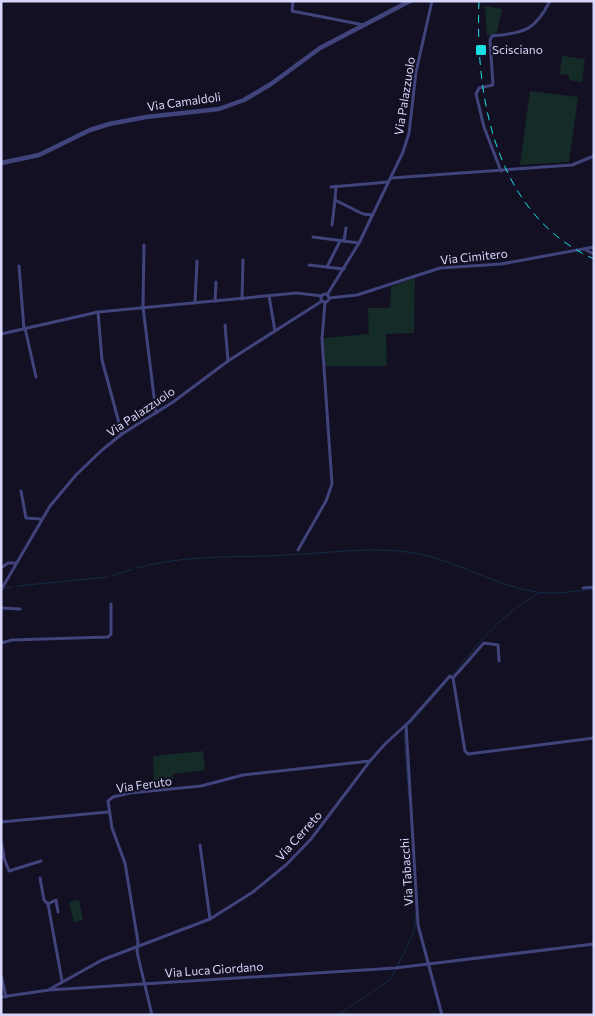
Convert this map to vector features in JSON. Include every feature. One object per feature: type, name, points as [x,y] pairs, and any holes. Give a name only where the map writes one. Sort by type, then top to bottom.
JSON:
[{"type":"street","points":[[292,1],[292,12],[364,25]]},
{"type":"street","name":"Via Camaldoli","points":[[1,163],[39,156],[90,130],[109,124],[228,106],[254,94],[320,48],[410,1]]},
{"type":"street","name":"Via Palazzuolo","points":[[1,590],[41,520],[76,475],[122,434],[156,413],[228,361],[324,301],[328,296],[359,243],[390,180],[409,133],[416,72],[432,1]]},
{"type":"street","points":[[501,171],[487,134],[476,94],[479,88],[493,85],[490,40],[492,36],[518,34],[532,27],[540,19],[550,1]]},
{"type":"street","points":[[331,187],[390,180],[572,165],[594,156]]},
{"type":"street","points":[[332,224],[336,186]]},
{"type":"street","points":[[334,200],[363,214],[372,215]]},
{"type":"street","points":[[327,267],[342,241],[346,228]]},
{"type":"street","points":[[313,237],[359,243]]},
{"type":"street","points":[[144,245],[143,307],[156,413]]},
{"type":"street","name":"Via Cimitero","points":[[1,334],[98,312],[143,307],[296,293],[322,296],[357,295],[440,268],[501,264],[594,247]]},
{"type":"street","points":[[585,249],[594,254]]},
{"type":"street","points":[[242,299],[243,260]]},
{"type":"street","points":[[195,303],[196,261]]},
{"type":"street","points":[[309,265],[344,270]]},
{"type":"street","points":[[19,266],[25,328],[36,377]]},
{"type":"street","points":[[215,301],[216,282]]},
{"type":"street","points":[[269,296],[275,331]]},
{"type":"street","points":[[298,550],[326,501],[332,484],[322,339],[324,301],[322,296]]},
{"type":"street","points":[[98,312],[102,360],[122,434]]},
{"type":"street","points":[[225,325],[228,361]]},
{"type":"street","points":[[21,491],[26,518],[41,520]]},
{"type":"street","points":[[1,568],[8,563],[16,563]]},
{"type":"street","points":[[583,588],[594,587]]},
{"type":"street","points":[[1,643],[12,640],[108,638],[111,634],[111,604]]},
{"type":"street","points":[[1,608],[20,609]]},
{"type":"street","name":"Via Cerreto","points":[[49,990],[102,960],[210,919],[246,897],[298,854],[324,824],[370,761],[406,725],[450,676],[453,678],[484,643],[498,646],[499,661]]},
{"type":"street","points":[[453,678],[465,751],[468,754],[594,738]]},
{"type":"street","name":"Via Tabacchi","points":[[406,725],[418,925],[442,1015]]},
{"type":"street","name":"Via Feruto","points":[[152,1015],[138,947],[125,863],[108,812],[108,801],[113,797],[123,795],[201,786],[243,775],[370,761]]},
{"type":"street","points":[[1,822],[108,812]]},
{"type":"street","points":[[1,841],[2,858],[7,870],[10,871],[41,861]]},
{"type":"street","points":[[200,846],[210,919]]},
{"type":"street","points":[[40,878],[44,900],[48,904],[62,981]]},
{"type":"street","points":[[48,904],[56,900],[58,912]]},
{"type":"street","name":"Via Luca Giordano","points":[[4,997],[49,990],[401,968],[594,944]]},
{"type":"street","points":[[1,975],[4,997]]},
{"type":"green space","points":[[485,6],[502,9],[497,33],[487,36]]},
{"type":"green space","points":[[562,56],[585,59],[582,82],[569,80],[569,75],[560,74]]},
{"type":"green space","points":[[530,91],[578,97],[569,162],[520,165]]},
{"type":"green space","points":[[415,278],[414,333],[386,334],[387,366],[325,366],[323,338],[369,334],[368,308],[390,308],[391,287]]},
{"type":"green space","points":[[203,751],[205,770],[173,774],[172,787],[154,789],[153,756]]},
{"type":"green space","points":[[79,900],[83,920],[74,922],[69,902]]},
{"type":"waterway","points":[[137,568],[175,560],[212,557],[383,550],[430,556],[506,584],[537,592],[558,593],[594,589]]},
{"type":"waterway","points":[[111,576],[133,569]]},
{"type":"waterway","points":[[18,586],[107,577]]},
{"type":"waterway","points":[[5,588],[11,587]]},
{"type":"waterway","points":[[453,675],[492,629],[515,609],[540,593]]},
{"type":"waterway","points":[[410,724],[450,678]]},
{"type":"waterway","points":[[404,733],[409,798]]},
{"type":"waterway","points":[[338,1015],[391,979],[414,932],[416,914]]},
{"type":"railway","points":[[479,1],[482,76],[488,114],[498,150],[513,184],[534,214],[561,239],[594,259]]},
{"type":"place","name":"Scisciano","points":[[481,50]]}]
